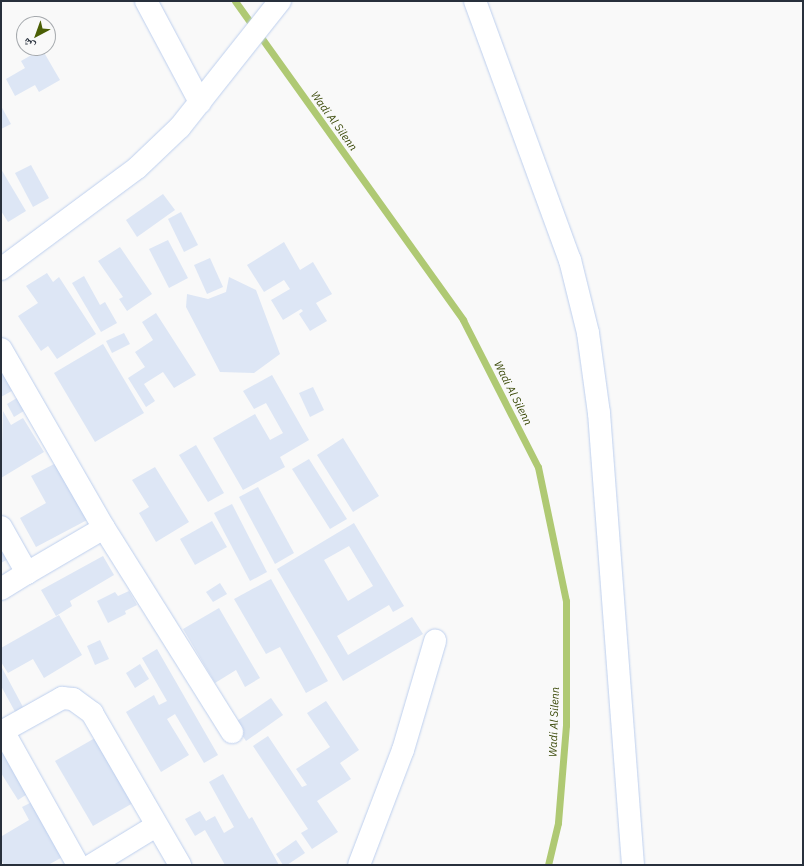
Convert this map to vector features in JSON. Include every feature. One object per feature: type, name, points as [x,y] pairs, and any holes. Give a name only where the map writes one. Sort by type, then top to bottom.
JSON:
[{"type":"street","points":[[146,1],[200,102]]},
{"type":"street","points":[[475,1],[570,260],[588,333],[599,413],[633,865]]},
{"type":"street","points":[[1,269],[137,168],[180,127],[277,5]]},
{"type":"street","points":[[1,349],[104,528],[232,732]]},
{"type":"street","points":[[1,527],[27,573]]},
{"type":"street","points":[[1,588],[104,528]]},
{"type":"street","points":[[359,865],[403,750],[435,641]]},
{"type":"street","points":[[78,865],[2,729],[62,698],[73,699],[92,713],[156,826],[180,865]]},
{"type":"street","points":[[92,865],[156,826]]},
{"type":"building","points":[[30,56],[46,56],[60,80],[39,92],[35,85],[15,96],[6,79],[25,68],[21,61]]},
{"type":"building","points":[[1,106],[11,124],[1,129]]},
{"type":"building","points":[[31,165],[49,198],[33,207],[15,173]]},
{"type":"building","points":[[1,169],[26,211],[8,222],[1,211]]},
{"type":"building","points":[[163,194],[175,210],[137,237],[126,220]]},
{"type":"building","points":[[181,212],[198,245],[184,252],[168,219]]},
{"type":"building","points":[[168,240],[188,278],[169,288],[149,249]]},
{"type":"building","points":[[284,242],[300,270],[313,262],[332,294],[316,303],[327,321],[310,331],[299,314],[303,311],[301,309],[283,320],[271,300],[290,289],[284,280],[264,292],[247,265]]},
{"type":"building","points":[[120,247],[152,294],[127,311],[119,299],[123,297],[98,261]]},
{"type":"building","points":[[210,258],[223,287],[207,294],[194,265]]},
{"type":"building","points":[[47,273],[53,282],[59,277],[96,334],[57,359],[48,346],[41,351],[18,316],[38,303],[26,286]]},
{"type":"building","points":[[84,276],[100,305],[105,302],[117,323],[101,332],[72,283]]},
{"type":"building","points":[[229,277],[256,290],[280,354],[254,373],[220,372],[186,307],[187,294],[208,299],[226,292]]},
{"type":"building","points":[[156,313],[196,375],[174,388],[163,372],[144,384],[155,401],[146,407],[128,378],[145,367],[135,352],[153,340],[142,322]]},
{"type":"building","points":[[124,333],[130,344],[112,353],[106,341]]},
{"type":"building","points":[[103,344],[144,413],[95,442],[54,373]]},
{"type":"building","points":[[1,360],[17,388],[1,397]]},
{"type":"building","points":[[272,375],[309,440],[280,457],[285,467],[243,490],[213,438],[255,414],[270,440],[283,433],[266,403],[254,409],[243,391]]},
{"type":"building","points":[[313,387],[324,410],[310,417],[299,393]]},
{"type":"building","points":[[20,396],[27,409],[14,417],[7,404]]},
{"type":"building","points":[[3,411],[11,425],[23,418],[44,452],[1,478]]},
{"type":"building","points":[[343,438],[379,496],[353,512],[317,455]]},
{"type":"building","points":[[196,445],[224,493],[208,502],[179,455]]},
{"type":"building","points":[[309,459],[347,519],[330,529],[292,469]]},
{"type":"building","points":[[58,462],[89,519],[36,547],[20,518],[46,503],[31,476]]},
{"type":"building","points":[[155,467],[189,522],[156,542],[139,513],[149,507],[132,480]]},
{"type":"building","points":[[258,487],[294,553],[275,564],[239,497]]},
{"type":"building","points":[[232,504],[267,572],[250,581],[214,513]]},
{"type":"building","points":[[212,521],[227,547],[195,565],[180,539]]},
{"type":"building","points":[[354,523],[404,606],[393,612],[389,605],[337,636],[348,655],[412,617],[423,634],[343,681],[277,569]],"holes":[[[349,546],[373,586],[348,601],[324,560]]]},
{"type":"building","points":[[1,541],[10,558],[1,563]]},
{"type":"building","points":[[103,556],[114,575],[70,601],[72,606],[56,616],[41,590]]},
{"type":"building","points":[[271,579],[328,681],[306,693],[280,647],[266,654],[234,599]]},
{"type":"building","points":[[220,583],[227,594],[213,602],[206,592]]},
{"type":"building","points":[[129,591],[137,605],[125,611],[126,614],[108,623],[97,601],[115,592],[118,596]]},
{"type":"building","points":[[219,608],[260,678],[245,687],[236,670],[215,683],[183,629]]},
{"type":"building","points":[[59,615],[82,655],[44,678],[33,659],[8,673],[1,662],[1,648]]},
{"type":"building","points":[[100,640],[109,659],[95,665],[87,646]]},
{"type":"building","points":[[157,649],[218,755],[204,763],[175,714],[167,719],[189,755],[161,772],[126,712],[154,695],[159,705],[167,701],[142,658]]},
{"type":"building","points":[[140,664],[149,679],[135,688],[126,673]]},
{"type":"building","points":[[1,666],[23,707],[36,700],[19,719],[1,686]]},
{"type":"building","points":[[271,698],[283,715],[246,741],[234,723]]},
{"type":"building","points":[[326,701],[359,750],[340,763],[351,779],[317,801],[338,832],[312,849],[301,833],[308,829],[253,746],[268,736],[302,787],[307,785],[296,769],[330,747],[307,713]]},
{"type":"building","points":[[95,738],[133,803],[93,826],[55,761]]},
{"type":"building","points":[[1,747],[32,791],[18,800],[1,773]]},
{"type":"building","points":[[223,774],[249,819],[252,817],[279,865],[225,865],[205,830],[195,836],[185,819],[200,811],[206,821],[215,816],[224,833],[234,827],[209,782]]},
{"type":"building","points":[[38,799],[68,854],[48,865],[4,865],[1,859],[1,834],[2,836],[29,820],[22,807]]},
{"type":"building","points":[[296,840],[305,853],[287,865],[283,865],[276,854]]},
{"type":"waterway","name":"Wadi Al Silenn","points":[[235,1],[463,320],[538,467],[566,601],[566,725],[558,823],[548,865]]}]
